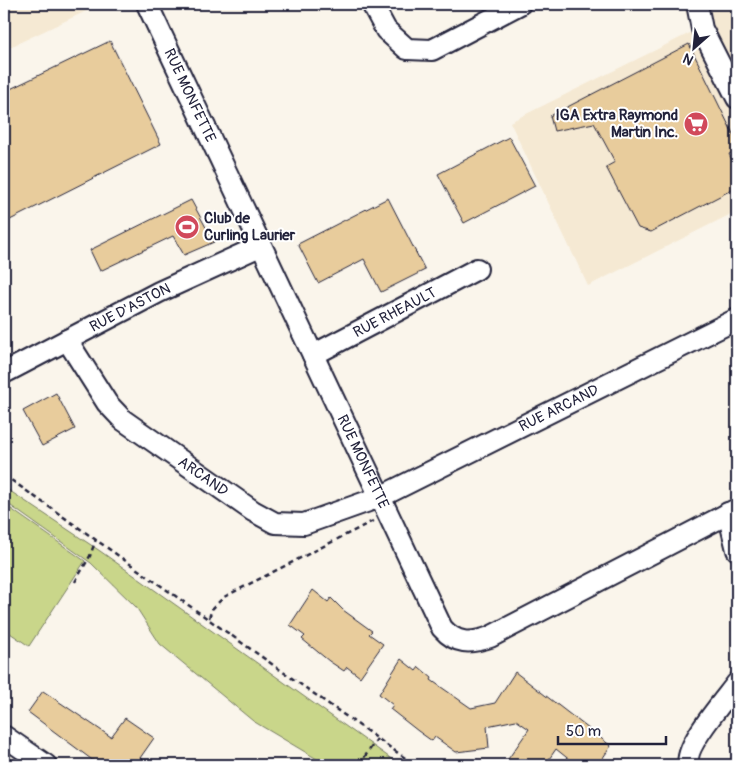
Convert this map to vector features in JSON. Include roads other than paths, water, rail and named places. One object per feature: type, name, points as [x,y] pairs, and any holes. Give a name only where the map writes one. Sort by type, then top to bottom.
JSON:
[{"type":"street","name":"RUE MONFETTE","points":[[147,4],[442,628],[452,639],[465,642],[490,637],[732,511]]},
{"type":"street","points":[[372,4],[386,30],[408,49],[432,50],[520,4]]},
{"type":"street","points":[[697,4],[702,29],[737,98]]},
{"type":"street","name":"RUE D'ASTON","points":[[4,373],[159,292],[260,246]]},
{"type":"street","name":"RUE RHEAULT","points":[[313,355],[477,270]]},
{"type":"street","name":"RUE ARCAND","points":[[380,496],[737,319]]},
{"type":"street","name":"ARCAND","points":[[67,340],[107,403],[123,420],[253,511],[275,523],[304,524],[380,496]]},
{"type":"street","points":[[732,511],[737,550]]},
{"type":"street","points":[[689,765],[687,762],[691,747],[737,683]]},
{"type":"street","points":[[4,736],[46,765]]},
{"type":"place","name":"IGA Extra Raymond Martin Inc.","points":[[696,124]]},
{"type":"place","name":"Club de Curling Laurier","points":[[187,227]]}]
